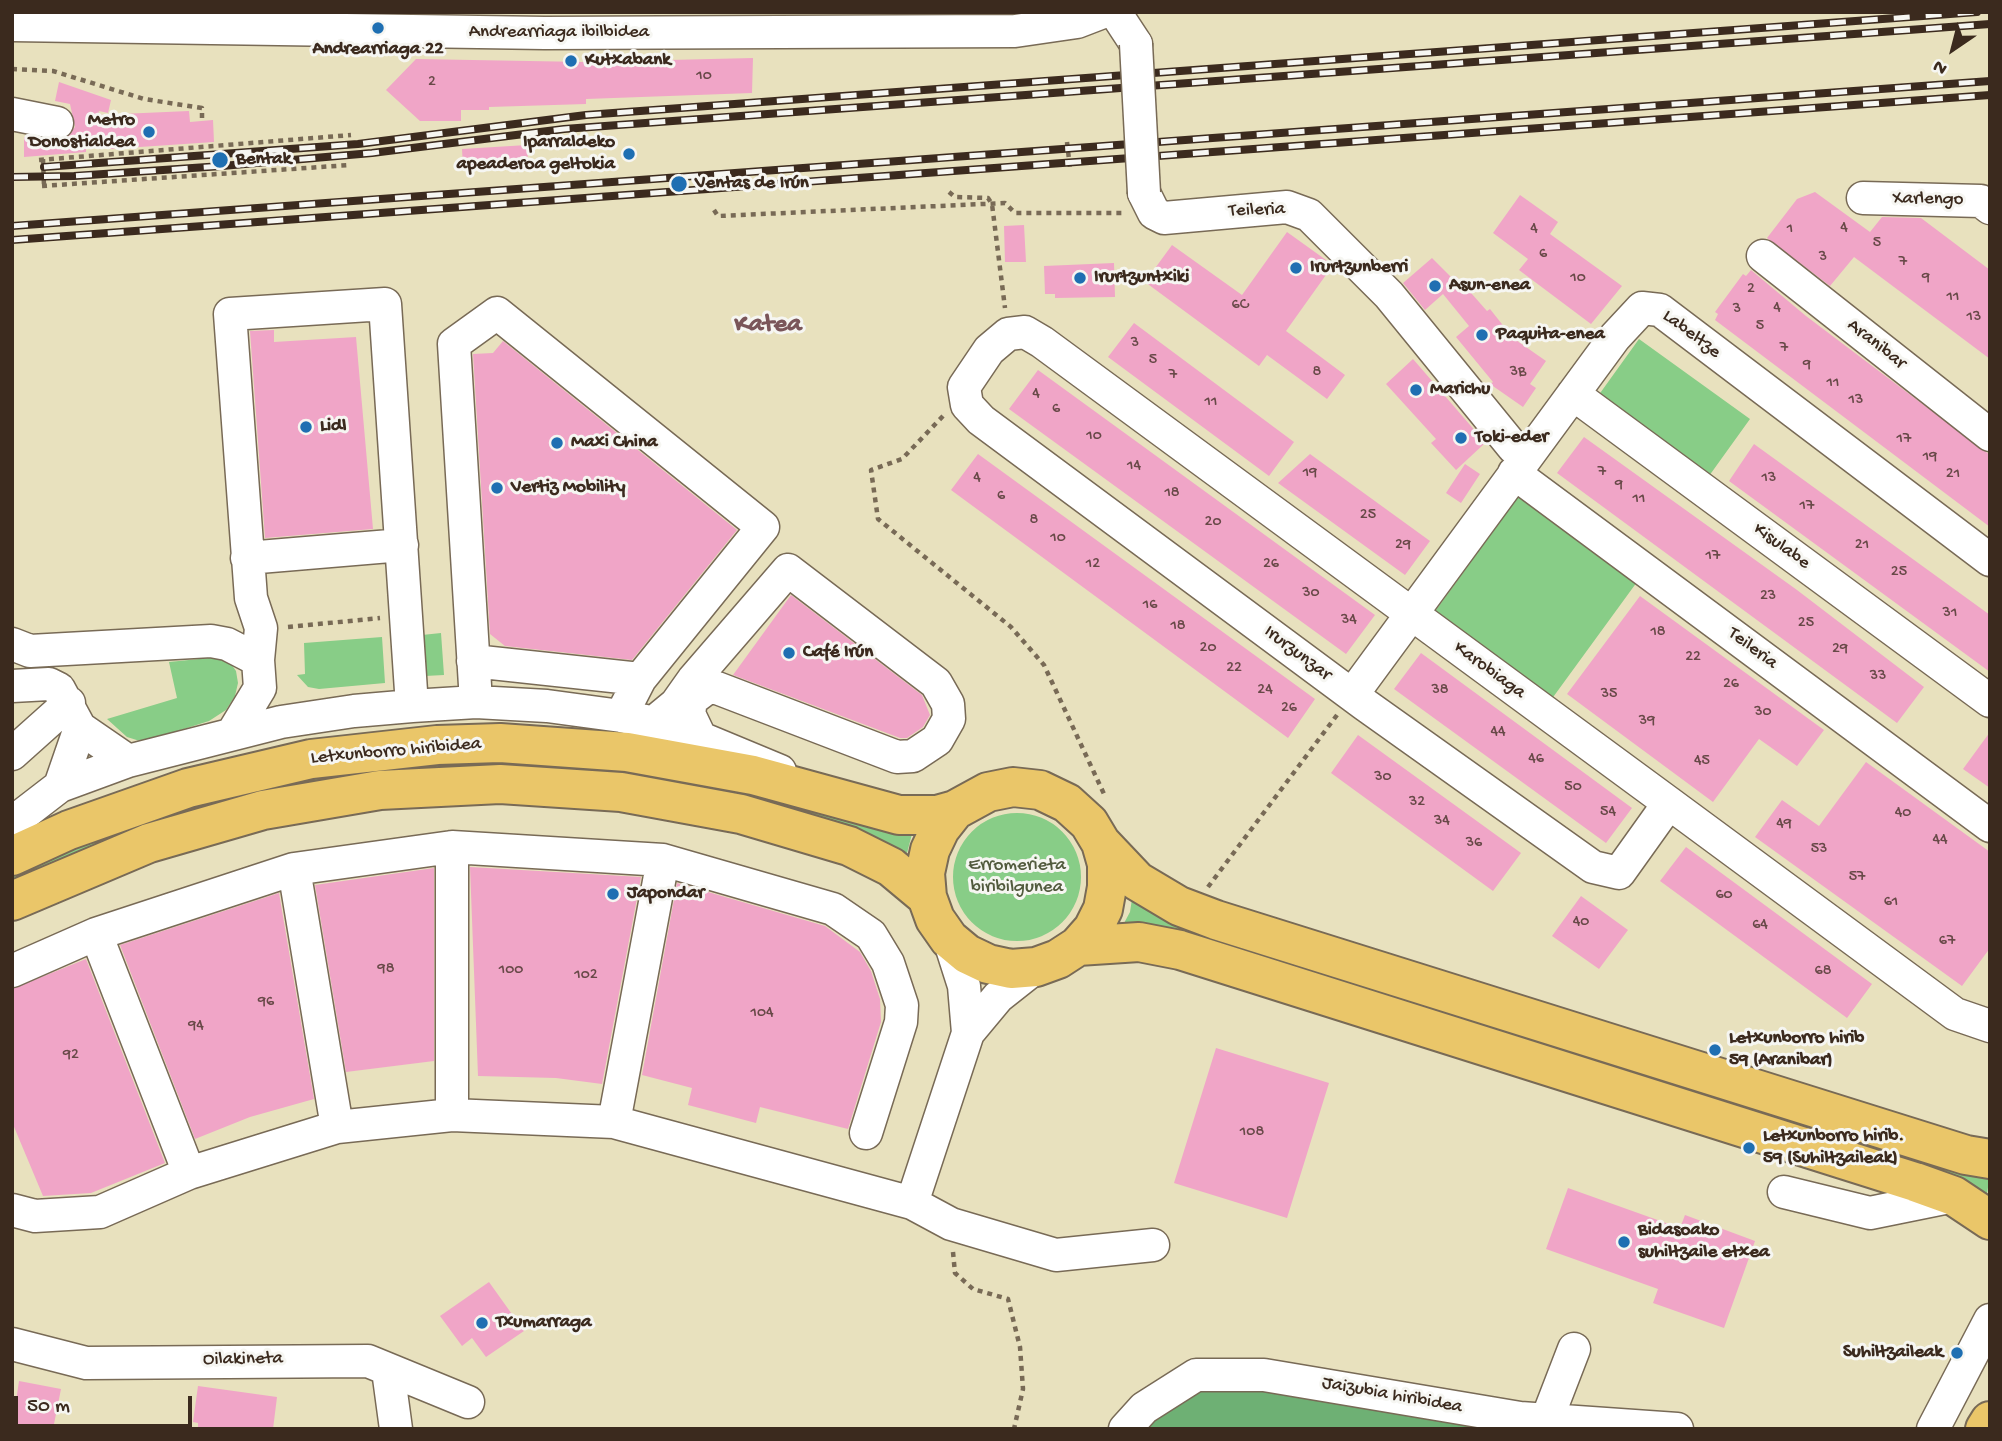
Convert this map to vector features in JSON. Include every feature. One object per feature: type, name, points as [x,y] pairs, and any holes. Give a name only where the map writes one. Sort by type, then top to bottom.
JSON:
[{"type":"main road","name":"Letxunborro hiribidea","points":[[12,856],[69,830],[188,788],[311,759],[437,745],[526,744],[627,752],[690,761],[899,815],[927,816],[955,810]]},
{"type":"main road","name":"Letxunborro hiribidea","points":[[12,901],[149,843],[263,810],[380,790],[500,784],[621,792],[741,814],[860,850],[891,867],[927,897]]},
{"type":"main road","points":[[1101,843],[1107,864],[1105,898],[1093,929],[1078,946],[1058,959],[1035,967],[1012,969],[988,964],[967,954],[949,939],[935,919],[927,897],[925,873],[930,850],[940,829],[955,810],[988,792],[1013,787],[1040,790],[1067,803],[1089,823],[1101,843],[1124,870],[1150,891],[1216,920],[1954,1151],[1990,1159]]},
{"type":"main road","points":[[1078,946],[1139,942],[1172,948],[1954,1196],[1990,1220]]},
{"type":"main road","points":[[1985,1429],[1990,1421]]},
{"type":"street","name":"Andrearriaga ibilbidea","points":[[12,25],[253,21],[1014,31],[1077,22],[1103,12]]},
{"type":"street","points":[[1115,12],[1136,44],[1149,203]]},
{"type":"street","points":[[12,114],[57,123]]},
{"type":"street","name":"Xarlengo","points":[[1863,198],[1981,201],[1990,208]]},
{"type":"street","name":"Teileria","points":[[1149,203],[1164,218],[1287,207],[1309,215],[1389,295],[1513,447],[1520,466],[1990,825]]},
{"type":"street","name":"Aranibar","points":[[1763,256],[1990,435]]},
{"type":"street","points":[[232,734],[259,674],[261,628],[251,598],[247,558],[230,314],[385,304],[412,706]]},
{"type":"street","name":"Labeltze","points":[[1352,695],[1629,319],[1642,308],[1660,310],[1990,560]]},
{"type":"street","points":[[476,702],[454,344],[497,313],[763,527],[640,680],[621,716]]},
{"type":"street","name":"Karobiaga","points":[[998,342],[1025,332],[1042,342],[1955,1014],[1990,1026]]},
{"type":"street","points":[[964,387],[998,342]]},
{"type":"street","name":"Irurzunzar","points":[[964,387],[967,405],[981,420],[1352,695],[1592,867],[1619,873],[1669,803]]},
{"type":"street","name":"Kisulabe","points":[[1573,394],[1990,701]]},
{"type":"street","points":[[247,558],[402,545]]},
{"type":"street","points":[[653,723],[676,704],[693,680],[788,570],[936,682],[948,704],[949,719],[937,740],[913,756],[897,757],[717,688],[707,688],[691,700],[689,714],[701,737]]},
{"type":"street","points":[[12,644],[30,651],[211,641],[227,644],[300,719]]},
{"type":"street","points":[[473,661],[640,680]]},
{"type":"street","points":[[12,686],[49,684],[59,689],[75,715],[128,761]]},
{"type":"street","points":[[12,823],[60,786],[128,761],[300,719],[412,706],[476,702],[547,706],[653,723],[701,737],[766,763],[814,792]]},
{"type":"street","points":[[12,754],[75,715]]},
{"type":"street","points":[[60,786],[75,715]]},
{"type":"street","points":[[452,847],[452,1115]]},
{"type":"street","points":[[12,971],[96,934],[294,869],[452,847],[663,860],[833,909],[871,935],[888,963],[902,1005],[901,1022],[866,1133]]},
{"type":"street","points":[[614,1122],[663,860]]},
{"type":"street","points":[[294,869],[337,1128]]},
{"type":"street","points":[[96,934],[189,1173]]},
{"type":"street","points":[[949,939],[964,986],[968,1033]]},
{"type":"street","points":[[912,1203],[968,1033],[998,996],[1035,967]]},
{"type":"street","points":[[12,1210],[35,1216],[100,1212],[189,1173],[337,1128],[452,1115],[614,1122],[912,1203],[951,1224],[1056,1255],[1153,1245]]},
{"type":"street","points":[[1784,1192],[1870,1213],[1954,1196]]},
{"type":"street","points":[[1933,1429],[1990,1321]]},
{"type":"street","name":"Oilakineta","points":[[12,1343],[86,1363],[368,1361],[468,1402]]},
{"type":"street","points":[[1547,1419],[1574,1349]]},
{"type":"street","points":[[388,1370],[396,1429]]},
{"type":"street","name":"Jaizubia hiribidea","points":[[1135,1422],[1196,1375],[1264,1375],[1547,1419],[1677,1429]]},
{"type":"path","points":[[12,69],[53,71],[144,100],[202,108],[202,121]]},
{"type":"path","points":[[351,135],[41,160],[43,186],[351,165]]},
{"type":"path","points":[[1067,142],[1070,167]]},
{"type":"path","points":[[948,192],[956,197],[988,198],[992,204],[998,342]]},
{"type":"path","points":[[714,210],[718,216],[1004,203],[1015,213],[1149,203]]},
{"type":"path","points":[[964,387],[902,460],[871,470],[878,519],[1012,627],[1044,666],[1107,801]]},
{"type":"path","points":[[287,627],[382,617]]},
{"type":"path","points":[[1203,893],[1352,695]]},
{"type":"path","points":[[951,1224],[955,1273],[974,1289],[1008,1299],[1020,1347],[1023,1389],[1014,1429]]},
{"type":"green space","points":[[1639,339],[1750,419],[1709,476],[1598,396]]},
{"type":"green space","points":[[1519,496],[1637,582],[1551,700],[1433,614]]},
{"type":"green space","points":[[441,633],[444,675],[425,676],[422,635]]},
{"type":"green space","points":[[382,637],[385,683],[319,689],[308,687],[297,675],[305,674],[304,643]]},
{"type":"green space","points":[[219,657],[229,661],[236,671],[238,683],[235,696],[226,710],[209,721],[143,742],[127,737],[107,719],[177,698],[169,662]]},
{"type":"green space","points":[[474,757],[673,773],[912,834],[907,853],[849,830],[493,770],[12,886],[12,872],[85,838],[264,782]]},
{"type":"green space","name":"Erromerieta biribilgunea","points":[[1017,813],[1042,818],[1062,832],[1076,852],[1081,877],[1076,902],[1062,922],[1042,936],[1017,941],[992,936],[972,922],[958,902],[953,877],[958,852],[972,832],[992,818]]},
{"type":"green space","points":[[1132,899],[1784,1114],[1780,1125],[1123,925],[1130,912]]},
{"type":"green space","points":[[1805,1120],[1990,1174],[1987,1194],[1938,1175],[1802,1131]]},
{"type":"green space","points":[[1196,1375],[1677,1429],[1136,1429]]},
{"type":"building","points":[[753,58],[752,93],[586,99],[586,104],[489,107],[489,110],[461,110],[461,121],[420,121],[386,90],[416,59],[585,62]]},
{"type":"building","points":[[59,82],[111,100],[108,113],[99,111],[98,115],[189,111],[190,122],[213,120],[214,142],[110,149],[109,144],[86,149],[86,152],[24,157],[24,137],[62,141],[75,127],[70,104],[55,101]]},
{"type":"building","points":[[527,145],[528,163],[463,167],[462,149]]},
{"type":"building","points":[[1815,192],[1870,232],[1882,217],[1921,218],[1990,270],[1990,359],[1854,257],[1830,286],[1767,238],[1797,199]]},
{"type":"building","points":[[1520,195],[1558,222],[1550,234],[1622,286],[1591,324],[1519,270],[1528,259],[1493,233]]},
{"type":"building","points":[[1024,225],[1026,262],[1005,262],[1004,226]]},
{"type":"building","points":[[1287,232],[1333,265],[1286,331],[1345,375],[1327,399],[1267,355],[1259,366],[1145,282],[1172,245],[1242,295]]},
{"type":"building","points":[[1432,258],[1453,279],[1456,276],[1487,311],[1490,309],[1513,338],[1546,361],[1530,384],[1536,388],[1523,407],[1490,384],[1493,382],[1456,337],[1469,326],[1443,294],[1425,310],[1403,283]]},
{"type":"building","name":"Irurtzuntxiki","points":[[1114,263],[1115,297],[1055,298],[1055,294],[1045,294],[1044,266]]},
{"type":"building","points":[[1751,270],[1806,316],[1990,455],[1990,527],[1715,320],[1718,314],[1715,312],[1743,274],[1746,276]]},
{"type":"building","points":[[1134,323],[1294,442],[1269,476],[1108,357]]},
{"type":"building","name":"Lidl","points":[[274,330],[274,342],[356,337],[373,529],[265,538],[250,331]]},
{"type":"building","name":"Maxi China","points":[[503,341],[737,530],[632,660],[505,646],[490,634],[473,354],[493,353]]},
{"type":"building","points":[[1413,359],[1483,440],[1484,444],[1456,470],[1431,443],[1436,439],[1386,384]]},
{"type":"building","points":[[1038,370],[1375,615],[1346,654],[1009,409]]},
{"type":"building","points":[[1584,437],[1797,590],[1924,687],[1897,723],[1557,473]]},
{"type":"building","points":[[1754,444],[1990,615],[1990,672],[1729,481]]},
{"type":"building","points":[[978,454],[1315,699],[1288,738],[951,490]]},
{"type":"building","points":[[1310,454],[1430,541],[1405,575],[1278,483]]},
{"type":"building","points":[[1465,464],[1480,474],[1461,503],[1446,493]]},
{"type":"building","points":[[791,595],[922,695],[930,715],[923,727],[907,738],[900,738],[733,675]]},
{"type":"building","points":[[1640,596],[1824,730],[1797,766],[1759,739],[1713,802],[1567,694]]},
{"type":"building","points":[[1421,653],[1632,808],[1606,843],[1394,689]]},
{"type":"building","points":[[1990,732],[1990,788],[1963,769]]},
{"type":"building","points":[[1358,735],[1521,853],[1493,891],[1331,773]]},
{"type":"building","points":[[1866,762],[1990,852],[1990,948],[1962,986],[1755,837],[1782,800],[1819,826]]},
{"type":"building","points":[[1686,847],[1872,984],[1847,1018],[1660,881]]},
{"type":"building","points":[[470,867],[641,877],[602,1084],[556,1078],[478,1076]]},
{"type":"building","points":[[434,868],[434,1061],[346,1072],[315,885]]},
{"type":"building","points":[[677,883],[825,926],[860,952],[871,971],[880,999],[881,1022],[848,1129],[760,1107],[756,1123],[688,1105],[692,1088],[642,1075]]},
{"type":"building","points":[[279,893],[314,1099],[250,1117],[195,1139],[120,945]]},
{"type":"building","points":[[1581,896],[1628,930],[1599,969],[1552,936]]},
{"type":"building","points":[[86,959],[165,1163],[91,1193],[43,1196],[12,1122],[12,989]]},
{"type":"building","points":[[1216,1048],[1329,1083],[1287,1218],[1174,1183]]},
{"type":"building","points":[[1568,1188],[1680,1228],[1685,1215],[1755,1241],[1724,1328],[1653,1303],[1658,1289],[1546,1249]]},
{"type":"building","name":"Txumarraga","points":[[489,1282],[524,1331],[486,1357],[472,1338],[462,1346],[440,1316]]},
{"type":"building","points":[[19,1381],[61,1389],[53,1429],[12,1429]]},
{"type":"building","points":[[198,1386],[277,1397],[273,1429],[198,1429],[198,1423],[193,1422]]},
{"type":"railway","points":[[44,167],[358,144],[586,115],[1977,12]]},
{"type":"railway","points":[[12,177],[74,176],[372,153],[564,129],[1990,24]]},
{"type":"railway","points":[[12,226],[1990,81]]},
{"type":"railway","points":[[12,240],[1990,95]]},
{"type":"place","name":"Andrearriaga 22","points":[[378,28]]},
{"type":"place","name":"Kutxabank","points":[[571,61]]},
{"type":"place","name":"Metro Donostialdea","points":[[149,132]]},
{"type":"place","name":"Iparraldeko apeaderoa geltokia","points":[[629,154]]},
{"type":"place","name":"Bentak","points":[[220,160]]},
{"type":"place","name":"Ventas de Irún","points":[[679,184]]},
{"type":"place","name":"Irurtzunberri","points":[[1296,268]]},
{"type":"place","name":"Irurtzuntxiki","points":[[1080,278]]},
{"type":"place","name":"Asun-enea","points":[[1435,286]]},
{"type":"place","name":"Paquita-enea","points":[[1482,335]]},
{"type":"place","name":"Marichu","points":[[1416,390]]},
{"type":"place","name":"Lidl","points":[[306,427]]},
{"type":"place","name":"Toki-eder","points":[[1461,438]]},
{"type":"place","name":"Maxi China","points":[[557,443]]},
{"type":"place","name":"Vertiz Mobility","points":[[497,488]]},
{"type":"place","name":"Café Irún","points":[[789,653]]},
{"type":"place","name":"Japondar","points":[[613,894]]},
{"type":"place","name":"Letxunborro hirib 59 (Aranibar)","points":[[1715,1050]]},
{"type":"place","name":"Letxunborro hirib. 59 (Suhiltzaileak)","points":[[1749,1148]]},
{"type":"place","name":"Bidasoako suhiltzaile etxea","points":[[1624,1242]]},
{"type":"place","name":"Txumarraga","points":[[482,1323]]},
{"type":"place","name":"Suhiltzaileak","points":[[1957,1353]]},
{"type":"district","name":"Katea","points":[[768,326]]}]
